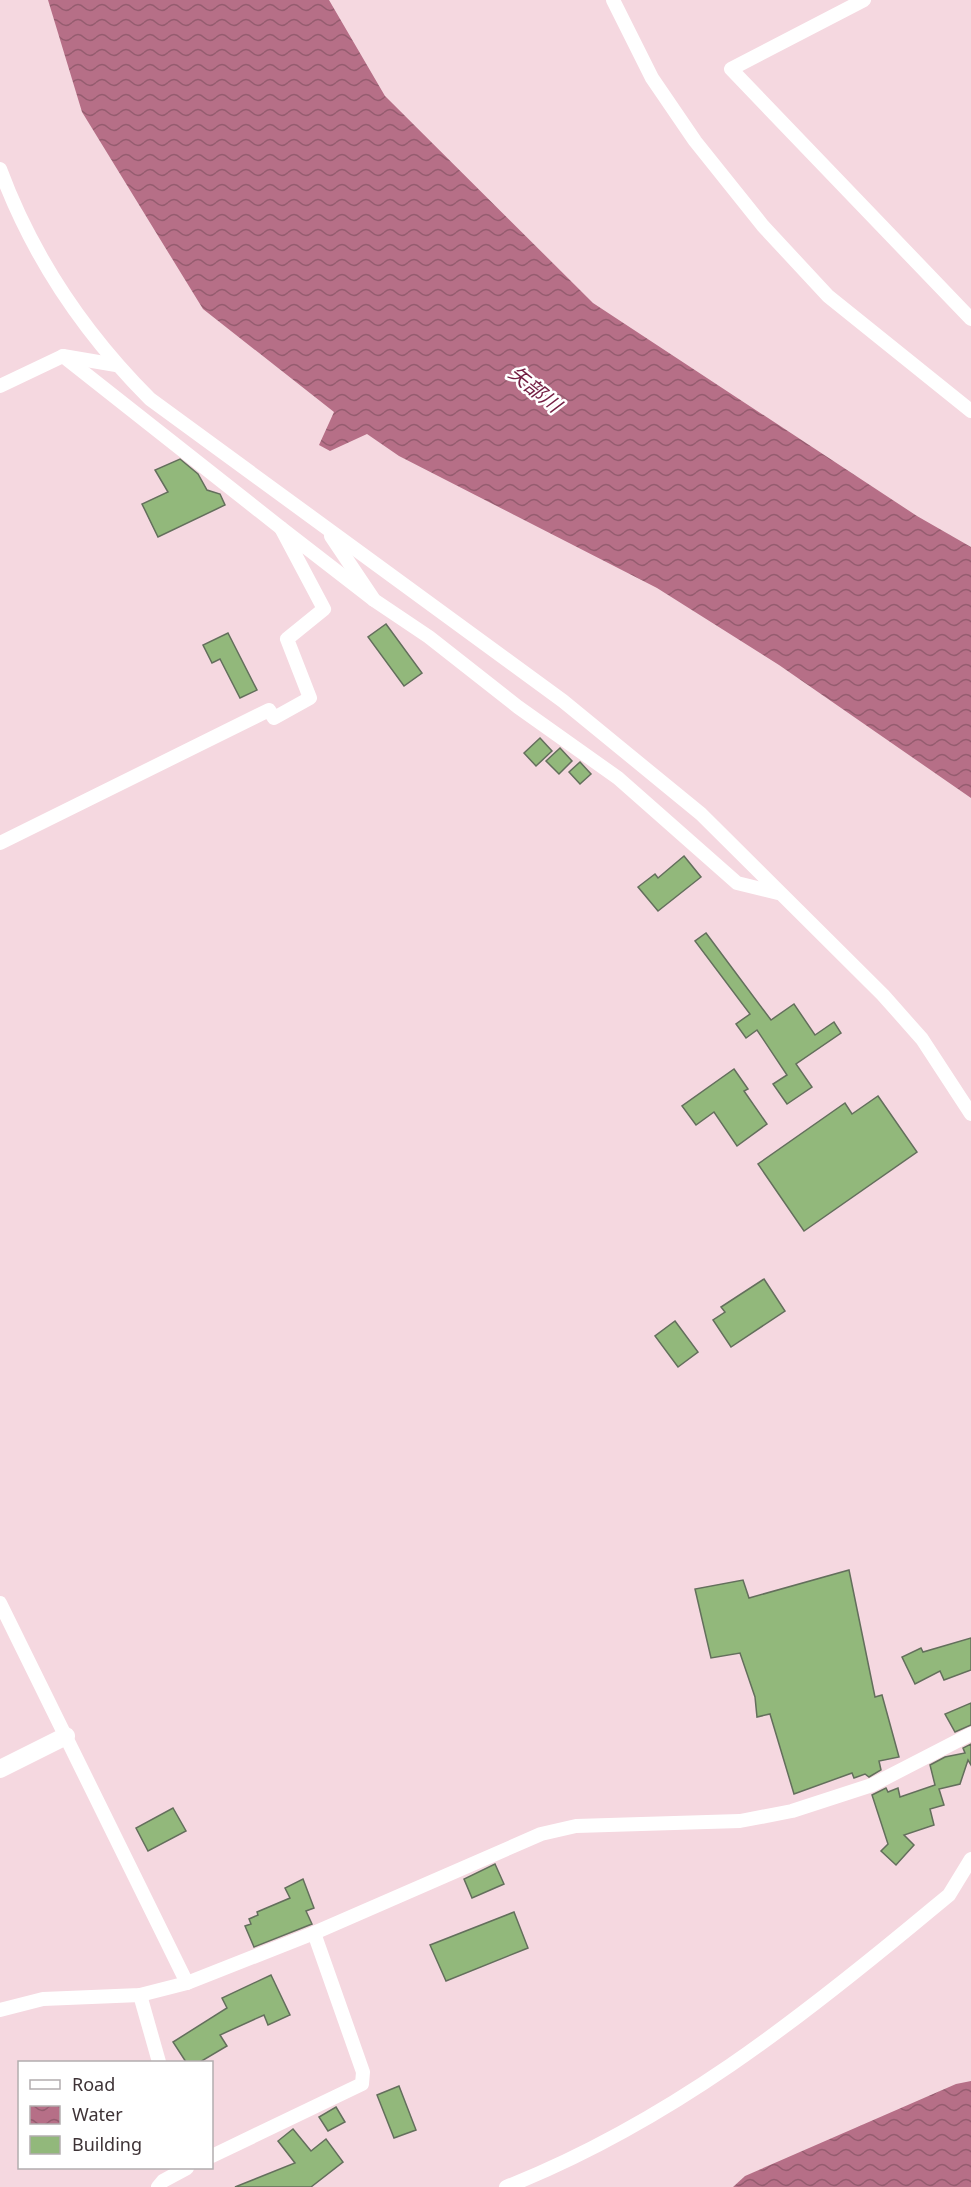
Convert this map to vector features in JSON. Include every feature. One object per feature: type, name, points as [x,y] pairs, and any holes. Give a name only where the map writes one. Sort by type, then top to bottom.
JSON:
[{"type":"street","points":[[613,0],[652,78],[694,141],[762,226],[828,296],[968,408]]},
{"type":"street","points":[[864,0],[731,69],[971,319]]},
{"type":"street","points":[[0,169],[32,244],[56,287],[116,365],[150,399],[563,701],[701,814],[883,995],[922,1039],[971,1114]]},
{"type":"street","points":[[0,386],[63,356],[116,365]]},
{"type":"street","points":[[63,356],[374,600],[429,637],[518,707],[618,778],[737,883],[780,894]]},
{"type":"street","points":[[0,843],[269,710],[274,718],[310,698],[287,639],[324,609],[281,528]]},
{"type":"street","points":[[326,528],[374,600]]},
{"type":"street","points":[[0,1603],[188,1983]]},
{"type":"street","points":[[0,2010],[43,1999],[140,1995],[188,1983],[314,1933],[541,1834],[576,1826],[741,1821],[792,1811],[872,1785],[971,1734]]},
{"type":"street","points":[[0,1768],[66,1736]]},
{"type":"street","points":[[506,2187],[624,2131],[731,2066],[819,2003],[949,1895],[971,1859]]},
{"type":"street","points":[[213,2156],[362,2084],[363,2072],[314,1933]]},
{"type":"street","points":[[140,1995],[159,2061]]},
{"type":"street","points":[[158,2187],[163,2181],[185,2169]]},
{"type":"water","name":"矢部川","points":[[48,0],[329,0],[385,96],[593,303],[917,516],[971,547],[971,798],[779,665],[657,588],[399,456],[367,434],[330,451],[319,445],[334,412],[203,309],[82,112]]},
{"type":"water","points":[[971,2081],[971,2187],[733,2187],[745,2176],[956,2084]]},
{"type":"building","points":[[180,459],[198,474],[207,490],[220,494],[225,505],[158,537],[142,504],[168,492],[155,470]]},
{"type":"building","points":[[386,624],[422,673],[404,686],[368,637]]},
{"type":"building","points":[[228,633],[257,690],[240,698],[220,659],[212,663],[203,645]]},
{"type":"building","points":[[540,738],[552,751],[536,766],[524,753]]},
{"type":"building","points":[[560,748],[572,761],[559,774],[546,761]]},
{"type":"building","points":[[580,762],[591,774],[580,784],[569,772]]},
{"type":"building","points":[[684,856],[701,877],[658,911],[638,887],[655,874],[658,878]]},
{"type":"building","points":[[706,933],[771,1020],[794,1004],[815,1035],[834,1022],[841,1033],[796,1064],[812,1087],[787,1104],[773,1084],[787,1075],[757,1030],[746,1038],[736,1024],[750,1014],[695,941]]},
{"type":"building","points":[[734,1069],[748,1089],[744,1091],[767,1124],[737,1146],[714,1112],[696,1125],[682,1106]]},
{"type":"building","points":[[878,1096],[917,1152],[804,1231],[758,1164],[845,1103],[852,1114]]},
{"type":"building","points":[[764,1279],[785,1311],[731,1347],[713,1320],[725,1312],[721,1307]]},
{"type":"building","points":[[675,1321],[698,1352],[678,1367],[655,1336]]},
{"type":"building","points":[[849,1570],[875,1697],[882,1695],[899,1757],[879,1761],[881,1770],[869,1777],[865,1774],[854,1778],[852,1773],[794,1794],[770,1714],[757,1717],[755,1697],[740,1653],[711,1658],[695,1589],[743,1580],[749,1598]]},
{"type":"building","points":[[971,1638],[971,1670],[944,1680],[940,1671],[915,1684],[902,1657],[921,1648],[923,1652]]},
{"type":"building","points":[[971,1703],[971,1725],[955,1732],[945,1714]]},
{"type":"building","points":[[971,1744],[971,1765],[968,1760],[960,1784],[939,1789],[944,1805],[930,1809],[934,1825],[904,1835],[914,1845],[896,1865],[881,1851],[888,1844],[872,1795],[886,1788],[888,1792],[898,1788],[900,1797],[935,1785],[930,1765],[945,1757],[965,1753],[963,1748]]},
{"type":"building","points":[[173,1808],[186,1831],[148,1851],[136,1828]]},
{"type":"building","points":[[495,1864],[504,1884],[472,1898],[464,1879]]},
{"type":"building","points":[[303,1879],[314,1908],[306,1911],[312,1924],[254,1947],[245,1926],[251,1924],[249,1919],[258,1915],[257,1912],[290,1898],[285,1888]]},
{"type":"building","points":[[514,1912],[528,1948],[446,1981],[430,1945]]},
{"type":"building","points":[[271,1975],[290,2015],[268,2025],[264,2015],[220,2035],[227,2046],[202,2061],[185,2061],[173,2042],[227,2008],[222,1998]]},
{"type":"building","points":[[399,2086],[416,2130],[394,2138],[377,2095]]},
{"type":"building","points":[[336,2107],[345,2122],[328,2131],[319,2117]]},
{"type":"building","points":[[293,2129],[311,2151],[326,2139],[343,2162],[311,2187],[235,2187],[295,2163],[278,2141]]}]
